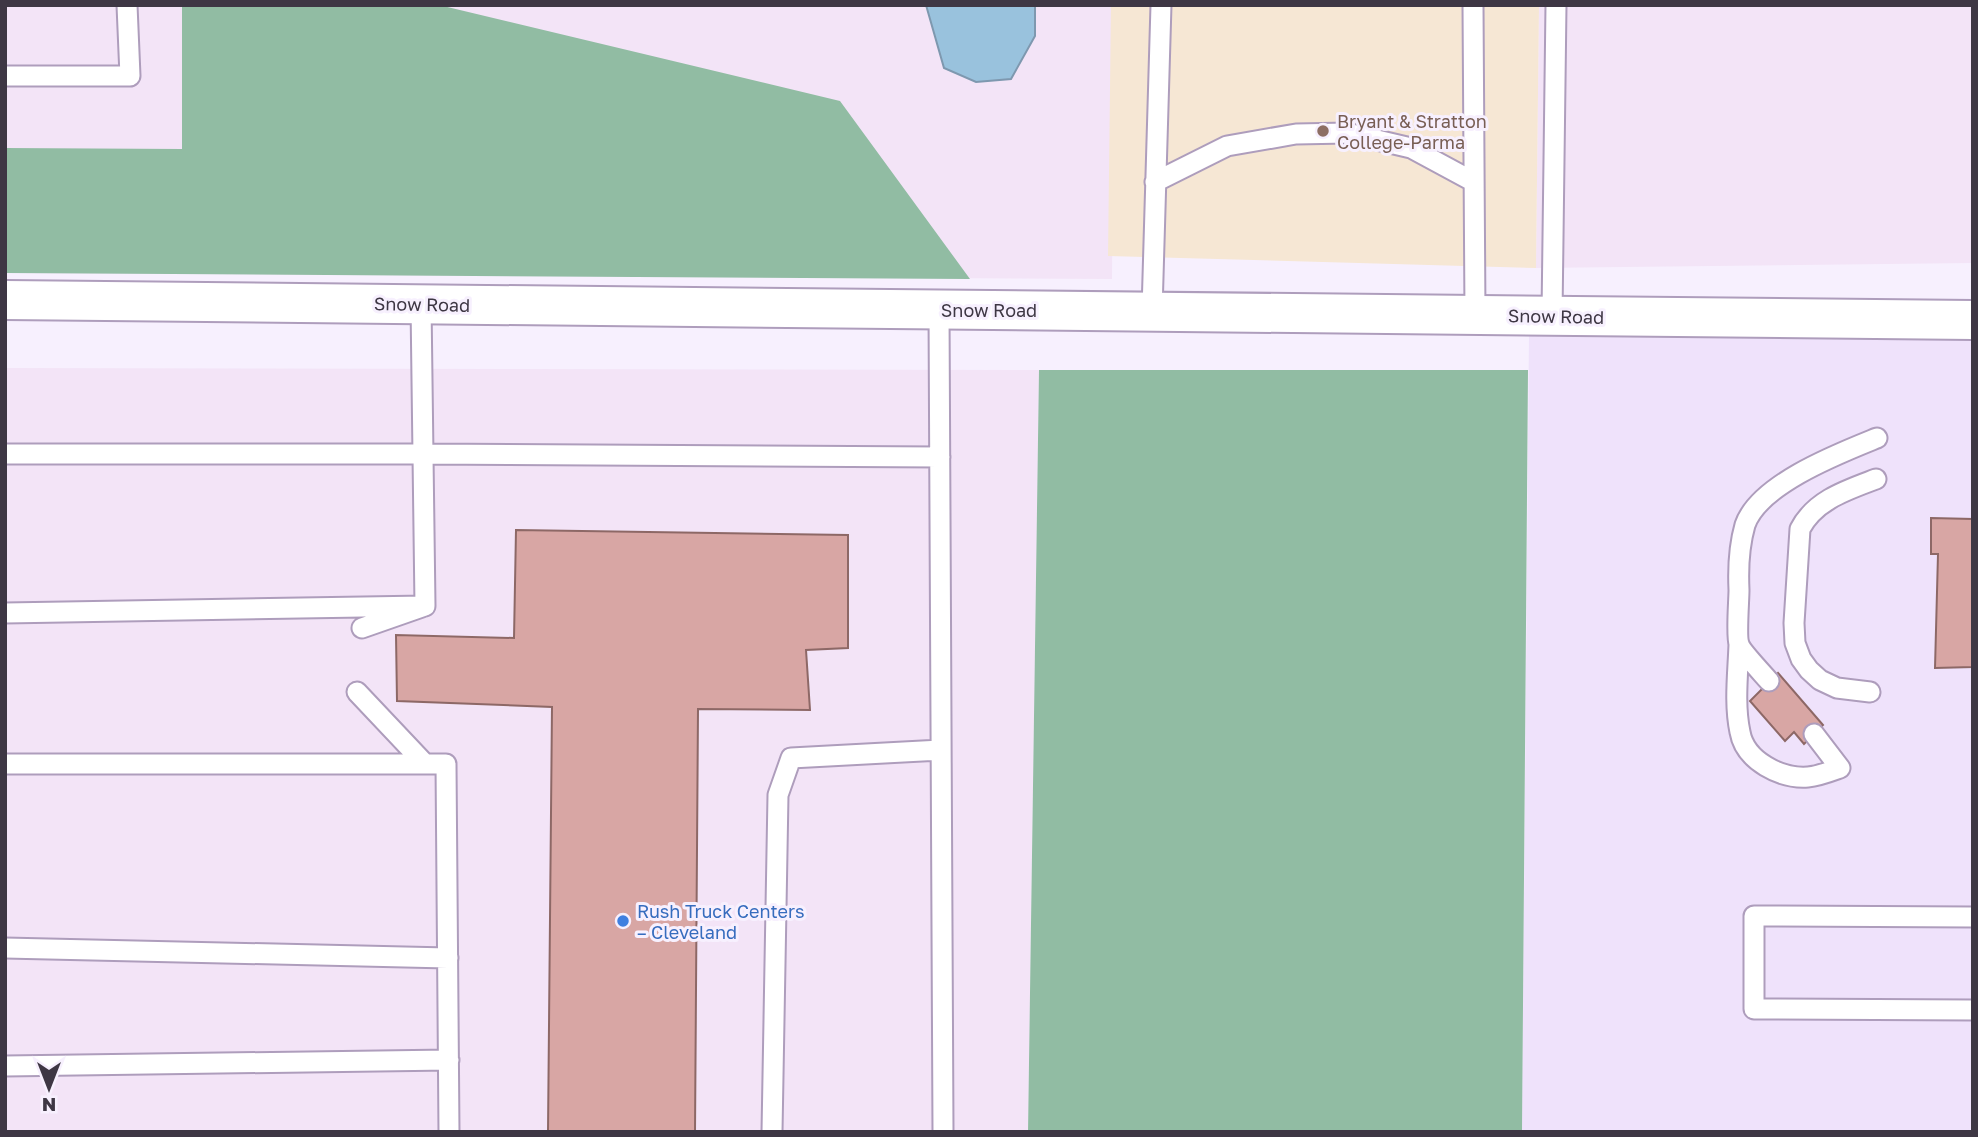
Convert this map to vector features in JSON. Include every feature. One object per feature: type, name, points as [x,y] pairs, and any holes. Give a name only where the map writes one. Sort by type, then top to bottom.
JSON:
[{"type":"main road","name":"Snow Road","points":[[5,300],[1973,320]]},
{"type":"lane","points":[[5,76],[130,76],[127,5]]},
{"type":"lane","points":[[1152,311],[1161,5]]},
{"type":"lane","points":[[1473,5],[1475,315]]},
{"type":"lane","points":[[1552,315],[1556,5]]},
{"type":"lane","points":[[1156,182],[1227,146],[1296,134],[1347,133],[1411,148],[1474,182]]},
{"type":"lane","points":[[421,304],[425,606]]},
{"type":"lane","points":[[939,310],[943,1132]]},
{"type":"lane","points":[[1814,734],[1840,768],[1822,775],[1806,777],[1784,775],[1769,768],[1752,755],[1740,735],[1738,564],[1746,524],[1770,493],[1801,473],[1877,438]]},
{"type":"lane","points":[[5,454],[940,457]]},
{"type":"lane","points":[[1870,692],[1837,688],[1820,680],[1809,670],[1795,643],[1794,622],[1800,529],[1807,516],[1845,491],[1876,479]]},
{"type":"lane","points":[[5,614],[425,606]]},
{"type":"lane","points":[[362,628],[425,606]]},
{"type":"lane","points":[[1739,644],[1769,681]]},
{"type":"lane","points":[[357,692],[425,764]]},
{"type":"lane","points":[[772,1132],[778,795],[791,758],[941,750]]},
{"type":"lane","points":[[5,764],[446,764],[449,1132]]},
{"type":"lane","points":[[1973,917],[1754,916],[1754,1009],[1973,1010]]},
{"type":"lane","points":[[5,948],[448,958]]},
{"type":"lane","points":[[5,1066],[449,1060]]},
{"type":"shaded area","points":[[5,5],[1114,5],[1112,279],[5,273]]},
{"type":"shaded area","name":"Bryant & Stratton College-Parma","points":[[1111,5],[1539,5],[1536,268],[1108,256]]},
{"type":"shaded area","points":[[1539,5],[1973,5],[1973,263],[1536,268]]},
{"type":"shaded area","points":[[1529,331],[1973,338],[1973,1132],[1522,1132]]},
{"type":"shaded area","points":[[5,368],[1039,370],[1028,1132],[5,1132]]},
{"type":"green space","points":[[182,5],[439,5],[840,101],[970,279],[5,273],[5,148],[182,149]]},
{"type":"green space","points":[[1039,370],[1528,370],[1522,1132],[1028,1132]]},
{"type":"water","points":[[926,5],[1035,5],[1035,36],[1011,79],[976,82],[944,68]]},
{"type":"building","points":[[1931,518],[1973,519],[1973,667],[1935,668],[1938,554],[1931,554]]},
{"type":"building","name":"Rush Truck Centers – Cleveland","points":[[516,530],[848,535],[848,648],[806,650],[810,710],[698,709],[695,1132],[548,1132],[552,707],[397,701],[396,635],[514,638]]},
{"type":"building","points":[[1778,673],[1823,725],[1804,744],[1794,732],[1785,741],[1750,701]]},
{"type":"place","name":"Bryant & Stratton College-Parma","points":[[1323,131]]},
{"type":"place","name":"Rush Truck Centers – Cleveland","points":[[623,921]]}]
